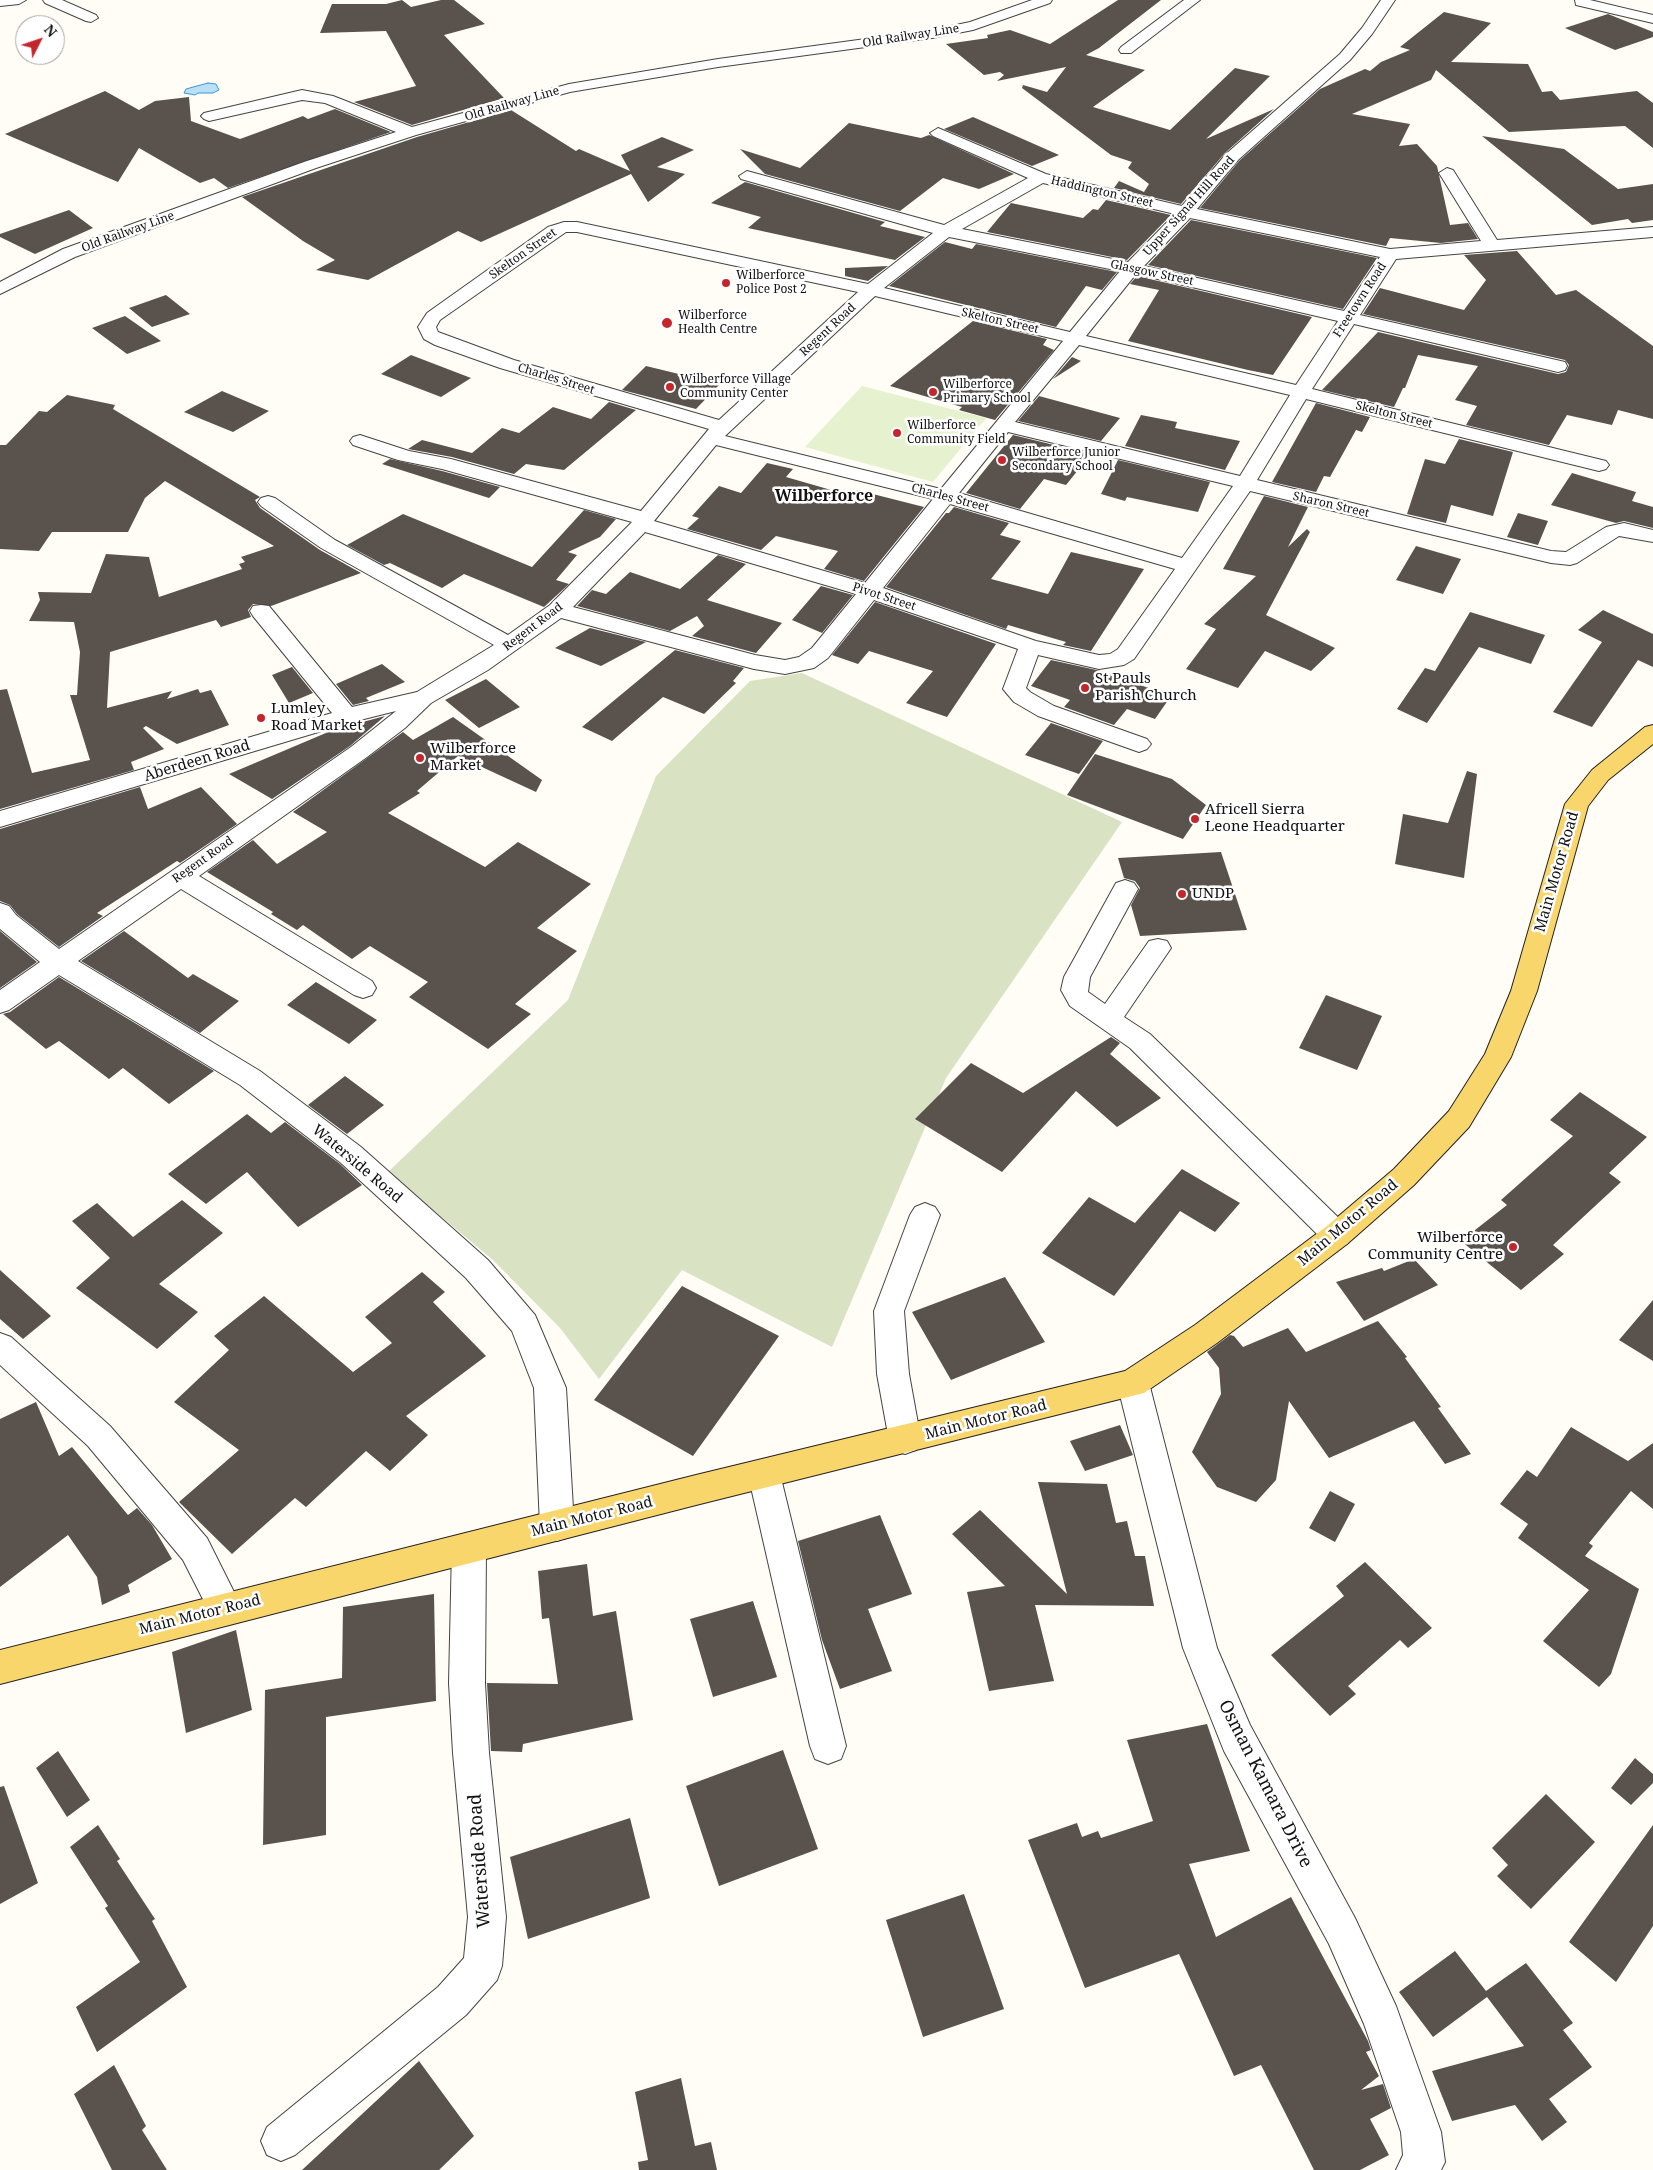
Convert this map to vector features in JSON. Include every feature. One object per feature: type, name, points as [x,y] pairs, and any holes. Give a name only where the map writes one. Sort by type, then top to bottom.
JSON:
[{"type":"main road","name":"Main Motor Road","points":[[0,1667],[225,1608],[1133,1383],[1206,1334],[1338,1235],[1404,1177],[1459,1119],[1497,1057],[1524,991],[1577,804],[1600,775],[1653,732]]},
{"type":"street","points":[[0,2],[19,0]]},
{"type":"street","points":[[50,0],[91,18]]},
{"type":"street","name":"Old Railway Line","points":[[0,289],[69,253],[310,165],[412,132],[569,88],[718,63],[932,34],[972,26],[1045,0]]},
{"type":"street","points":[[1126,50],[1193,0]]},
{"type":"street","name":"Upper Signal Hill Road","points":[[558,610],[754,662],[785,667],[806,663],[820,653],[1132,268],[1186,212],[1232,157],[1345,57],[1367,31],[1388,0]]},
{"type":"street","points":[[1581,2],[1653,20]]},
{"type":"street","points":[[209,116],[302,95],[328,99],[412,132]]},
{"type":"street","name":"Haddington Street","points":[[938,133],[1041,178],[1186,212],[1390,254]]},
{"type":"street","points":[[1447,173],[1493,247]]},
{"type":"street","name":"Glasgow Street","points":[[747,176],[946,231],[1132,268],[1558,366]]},
{"type":"street","name":"Regent Road","points":[[0,1003],[57,961],[359,752],[397,723],[423,698],[510,645],[558,610],[643,522],[716,433],[871,290],[946,231],[1041,178]]},
{"type":"street","name":"Skelton Street","points":[[427,326],[433,317],[554,231],[564,226],[597,230],[871,290],[1599,465]]},
{"type":"street","name":"Freetown Road","points":[[1126,654],[1245,484],[1301,392],[1390,254],[1493,247],[1653,232]]},
{"type":"street","name":"Charles Street","points":[[427,326],[430,335],[441,341],[716,433],[946,496],[1186,566]]},
{"type":"street","name":"Sharon Street","points":[[1004,424],[1551,557],[1570,558],[1613,531],[1624,529],[1653,536]]},
{"type":"street","name":"Pivot Street","points":[[360,441],[405,456],[444,463],[643,522],[870,592],[1030,646],[1099,662],[1116,660],[1126,654]]},
{"type":"street","points":[[268,502],[328,544],[510,645]]},
{"type":"street","points":[[261,611],[348,716]]},
{"type":"street","points":[[1030,646],[1014,689],[1022,697],[1046,711],[1139,744]]},
{"type":"street","name":"Aberdeen Road","points":[[0,820],[348,716],[423,698]]},
{"type":"street","points":[[179,876],[364,988]]},
{"type":"street","points":[[1125,889],[1077,977],[1074,990],[1079,999],[1140,1040],[1338,1235]]},
{"type":"street","name":"Waterside Road","points":[[0,912],[7,921],[57,961],[250,1078],[351,1155],[477,1269],[524,1324],[550,1388],[557,1526]]},
{"type":"street","points":[[1108,1020],[1158,948]]},
{"type":"street","points":[[905,1440],[893,1374],[889,1311],[925,1215]]},
{"type":"street","points":[[0,1346],[98,1436],[195,1550],[225,1608]]},
{"type":"street","name":"Osman Kamara Drive","points":[[1133,1383],[1200,1648],[1237,1738],[1342,1932],[1382,2020],[1421,2132],[1424,2162],[1417,2170]]},
{"type":"street","points":[[764,1474],[828,1746]]},
{"type":"street","name":"Waterside Road","points":[[281,2141],[452,2001],[483,1966],[487,1917],[471,1753],[467,1683],[469,1548]]},
{"type":"green space","name":"Wilberforce Community Field","points":[[862,386],[986,418],[933,482],[805,447]]},
{"type":"green space","points":[[802,673],[1122,822],[946,1078],[832,1347],[682,1270],[599,1379],[560,1328],[493,1260],[388,1172],[568,1000],[656,776],[750,681]]},
{"type":"water","points":[[208,83],[216,84],[219,90],[213,93],[198,93],[195,95],[184,93],[186,89]]},
{"type":"building","points":[[402,0],[411,7],[441,0],[454,0],[485,24],[444,35],[504,98],[412,125],[354,102],[416,86],[386,31],[320,33],[332,4],[386,4]]},
{"type":"building","points":[[1118,0],[1161,0],[1099,48],[1086,55],[1145,70],[1093,107],[1170,130],[1235,68],[1270,76],[1206,139],[1274,109],[1225,153],[1181,204],[1114,188],[1119,181],[1144,192],[1149,184],[1128,168],[1132,162],[1111,155],[1022,88],[1023,85],[1047,92],[1066,67],[997,81],[1004,75],[1000,72],[984,75],[946,44],[988,38],[987,35],[1010,30],[1050,44]]},
{"type":"building","points":[[1444,12],[1491,23],[1451,62],[1528,64],[1542,92],[1552,91],[1560,100],[1637,91],[1653,103],[1653,148],[1625,126],[1509,132],[1436,70],[1431,80],[1352,114],[1410,124],[1399,146],[1417,144],[1437,166],[1450,225],[1468,223],[1478,239],[1441,243],[1390,238],[1386,246],[1200,208],[1239,161],[1320,89],[1365,69],[1370,71],[1381,62],[1410,50],[1400,47]]},
{"type":"building","points":[[1608,14],[1653,32],[1653,37],[1615,50],[1565,28]]},
{"type":"building","points":[[105,91],[139,110],[155,101],[189,97],[191,121],[240,139],[303,116],[308,119],[335,109],[391,132],[228,188],[214,178],[200,183],[139,148],[118,182],[5,134]]},
{"type":"building","points":[[511,110],[576,151],[579,149],[630,171],[621,155],[662,137],[694,150],[657,167],[685,174],[648,202],[631,174],[481,242],[458,231],[368,280],[316,270],[335,260],[303,241],[242,197],[417,137]]},
{"type":"building","points":[[973,117],[1059,155],[1032,166],[944,129]]},
{"type":"building","points":[[849,123],[921,138],[929,135],[1014,174],[979,189],[943,178],[900,211],[765,174],[740,149],[800,168]]},
{"type":"building","points":[[1482,136],[1564,149],[1618,189],[1653,184],[1653,220],[1632,223],[1628,219],[1592,225]]},
{"type":"building","points":[[745,182],[885,222],[880,226],[925,237],[895,260],[748,228],[761,217],[711,203]]},
{"type":"building","points":[[1106,200],[1171,215],[1127,260],[987,232],[1011,203],[1083,218],[1093,209],[1098,210]]},
{"type":"building","points":[[69,210],[93,228],[35,254],[0,237],[0,234]]},
{"type":"building","points":[[1191,220],[1377,258],[1343,309],[1148,265]]},
{"type":"building","points":[[945,242],[972,249],[976,244],[1117,272],[1102,290],[1086,286],[1056,327],[889,286]]},
{"type":"building","points":[[1517,251],[1556,295],[1576,290],[1653,346],[1653,419],[1618,410],[1612,425],[1567,415],[1549,445],[1466,425],[1477,406],[1455,400],[1478,366],[1418,355],[1405,388],[1403,388],[1394,407],[1322,390],[1378,332],[1558,374],[1566,372],[1569,365],[1565,360],[1363,314],[1380,288],[1464,310],[1486,280],[1464,255]]},
{"type":"building","points":[[888,266],[868,281],[845,276],[845,268]]},
{"type":"building","points":[[1137,276],[1312,317],[1273,375],[1248,370],[1128,341],[1159,290],[1130,284]]},
{"type":"building","points":[[166,295],[190,314],[152,327],[129,308]]},
{"type":"building","points":[[125,316],[161,341],[127,354],[92,328]]},
{"type":"building","points":[[973,321],[1047,339],[1043,345],[1054,350],[995,420],[959,410],[962,407],[890,386]]},
{"type":"building","points":[[411,355],[471,378],[441,397],[381,374]]},
{"type":"building","points":[[1072,357],[1081,361],[1053,379]]},
{"type":"building","name":"Wilberforce Village Community Center","points":[[646,366],[720,384],[696,409],[622,390]]},
{"type":"building","points":[[222,391],[269,411],[233,432],[184,412]]},
{"type":"building","points":[[67,395],[115,405],[113,409],[260,497],[255,500],[260,508],[320,550],[361,573],[271,606],[253,604],[248,610],[251,617],[221,627],[216,620],[110,652],[107,708],[172,691],[167,699],[198,689],[200,693],[211,690],[229,725],[177,744],[146,726],[143,728],[164,749],[131,762],[134,770],[0,809],[0,690],[7,689],[32,773],[90,760],[70,695],[77,695],[80,652],[74,622],[29,621],[40,600],[38,592],[91,593],[106,554],[149,557],[159,597],[242,569],[239,564],[245,562],[241,557],[274,546],[165,481],[145,498],[128,532],[52,532],[39,551],[0,549],[0,445],[6,445],[39,411],[47,412]]},
{"type":"building","points":[[1039,396],[1120,418],[1101,441],[1018,421]]},
{"type":"building","points":[[609,402],[636,410],[564,470],[526,464],[514,474],[452,457],[408,449],[422,440],[472,453],[502,428],[519,433],[553,407],[591,419]]},
{"type":"building","points":[[1316,403],[1370,417],[1362,432],[1356,430],[1330,477],[1324,476],[1316,492],[1272,482]]},
{"type":"building","points":[[1141,415],[1177,422],[1175,428],[1240,441],[1225,470],[1125,446]]},
{"type":"building","points":[[1013,435],[1091,454],[1066,485],[1044,479],[1020,509],[966,493]]},
{"type":"building","points":[[1459,439],[1513,452],[1493,516],[1451,505],[1446,523],[1407,514],[1425,459],[1445,464]]},
{"type":"building","points":[[390,459],[500,487],[489,498],[382,464]]},
{"type":"building","points":[[1118,460],[1210,482],[1198,512],[1127,497],[1125,501],[1101,494]]},
{"type":"building","points":[[767,463],[793,469],[786,477],[852,496],[857,490],[924,507],[864,581],[824,569],[838,551],[776,536],[761,550],[687,529],[699,518],[692,516],[719,486],[741,493]]},
{"type":"building","points":[[1572,473],[1636,492],[1632,501],[1653,507],[1653,528],[1624,521],[1616,523],[1551,505]]},
{"type":"building","points":[[1264,496],[1308,507],[1288,547],[1307,529],[1310,532],[1266,615],[1335,648],[1311,671],[1265,651],[1238,688],[1186,669],[1216,629],[1204,624],[1256,576],[1223,569]]},
{"type":"building","points":[[954,507],[1009,523],[1000,535],[1021,541],[991,579],[1048,594],[1071,552],[1144,569],[1091,651],[1063,645],[1066,642],[1008,625],[1006,629],[886,587],[946,513],[949,513]]},
{"type":"building","points":[[584,510],[616,519],[600,537],[568,552],[577,555],[556,580],[569,584],[544,607],[464,574],[442,588],[390,563],[384,565],[347,545],[403,514],[532,567]]},
{"type":"building","points":[[1518,513],[1548,521],[1538,545],[1507,537]]},
{"type":"building","points":[[1416,546],[1461,559],[1443,594],[1396,580]]},
{"type":"building","points":[[718,555],[746,564],[707,600],[782,623],[756,653],[692,636],[704,626],[697,616],[670,631],[577,606],[592,590],[606,594],[630,572],[680,589]]},
{"type":"building","points":[[821,586],[853,595],[822,633],[792,620]]},
{"type":"building","points":[[875,602],[996,644],[947,717],[906,703],[933,671],[869,651],[858,664],[832,655]]},
{"type":"building","points":[[1603,610],[1653,634],[1653,667],[1638,660],[1592,727],[1553,712],[1602,642],[1578,630]]},
{"type":"building","points":[[1470,612],[1545,635],[1531,664],[1479,647],[1427,723],[1397,709],[1425,668],[1435,671]]},
{"type":"building","points":[[590,628],[646,642],[601,666],[555,648]]},
{"type":"building","points":[[675,650],[744,668],[733,681],[736,683],[704,714],[663,697],[612,741],[582,727]]},
{"type":"building","name":"St Pauls Parish Church","points":[[1051,660],[1101,671],[1171,696],[1155,719],[1127,709],[1114,725],[1064,707],[1070,700],[1031,686]]},
{"type":"building","points":[[382,664],[405,682],[366,698],[369,701],[353,705],[336,684]]},
{"type":"building","points":[[292,667],[313,693],[289,703],[272,675]]},
{"type":"building","points":[[486,679],[520,707],[479,728],[445,700]]},
{"type":"building","points":[[385,716],[350,746],[272,799],[229,774],[333,730]]},
{"type":"building","points":[[453,717],[542,780],[536,792],[458,756],[417,791],[420,793],[388,813],[485,867],[518,842],[591,884],[537,928],[577,951],[515,1004],[531,1014],[488,1049],[409,997],[428,982],[370,946],[352,959],[303,925],[297,930],[271,914],[273,912],[207,872],[253,840],[277,864],[327,832],[293,812],[403,732],[413,740]]},
{"type":"building","points":[[1051,723],[1103,741],[1079,774],[1025,755]]},
{"type":"building","points":[[1095,754],[1172,779],[1206,805],[1183,839],[1067,795]]},
{"type":"building","points":[[1467,771],[1477,774],[1464,878],[1395,864],[1403,814],[1448,823]]},
{"type":"building","points":[[140,787],[148,809],[201,787],[237,824],[180,863],[177,861],[97,913],[103,916],[59,947],[17,914],[10,905],[0,901],[0,829]]},
{"type":"building","name":"UNDP","points":[[1221,852],[1247,930],[1140,936],[1131,905],[1140,888],[1135,881],[1124,878],[1118,858]]},
{"type":"building","points":[[0,931],[37,962],[0,988]]},
{"type":"building","points":[[124,931],[188,978],[193,974],[239,1001],[200,1033],[81,961]]},
{"type":"building","points":[[59,977],[214,1071],[169,1104],[123,1068],[109,1079],[59,1041],[46,1049],[3,1014],[10,1012]]},
{"type":"building","points":[[316,982],[377,1020],[349,1044],[287,1005]]},
{"type":"building","points":[[1326,995],[1382,1016],[1357,1070],[1299,1048]]},
{"type":"building","points":[[1111,1037],[1120,1043],[1110,1054],[1161,1098],[1117,1127],[1076,1091],[1002,1172],[915,1119],[971,1063],[1023,1093]]},
{"type":"building","points":[[345,1076],[384,1105],[347,1134],[308,1105]]},
{"type":"building","points":[[1580,1092],[1647,1137],[1609,1173],[1621,1182],[1553,1245],[1564,1254],[1521,1290],[1461,1241],[1507,1205],[1501,1200],[1573,1136],[1550,1120]]},
{"type":"building","points":[[247,1114],[271,1133],[285,1122],[340,1164],[362,1185],[298,1227],[247,1172],[206,1204],[168,1174]]},
{"type":"building","points":[[1182,1169],[1240,1203],[1215,1232],[1180,1211],[1114,1296],[1042,1253],[1089,1197],[1135,1223]]},
{"type":"building","points":[[182,1200],[223,1233],[159,1284],[198,1312],[157,1349],[76,1288],[110,1258],[72,1221],[97,1203],[133,1237]]},
{"type":"building","points":[[1414,1259],[1438,1285],[1364,1321],[1336,1282],[1382,1268],[1384,1271]]},
{"type":"building","points":[[0,1270],[51,1316],[23,1339],[0,1319]]},
{"type":"building","points":[[422,1272],[445,1292],[433,1302],[486,1356],[406,1416],[428,1435],[390,1471],[366,1451],[306,1507],[295,1498],[232,1554],[179,1502],[239,1450],[174,1402],[229,1350],[214,1336],[264,1296],[353,1372],[392,1343],[365,1317]]},
{"type":"building","points":[[1005,1277],[1045,1342],[951,1380],[912,1312]]},
{"type":"building","points":[[682,1286],[779,1336],[693,1456],[594,1400]]},
{"type":"building","points":[[1653,1300],[1653,1361],[1619,1340]]},
{"type":"building","points":[[1378,1321],[1407,1357],[1405,1358],[1441,1407],[1438,1408],[1471,1454],[1445,1464],[1414,1421],[1329,1458],[1289,1401],[1276,1480],[1256,1502],[1217,1487],[1192,1452],[1221,1394],[1219,1368],[1207,1352],[1230,1335],[1234,1336],[1243,1347],[1288,1328],[1306,1352]]},
{"type":"building","points":[[36,1402],[59,1456],[72,1447],[128,1515],[137,1508],[152,1525],[172,1559],[128,1585],[130,1592],[102,1605],[97,1577],[68,1535],[0,1587],[0,1419]]},
{"type":"building","points":[[1120,1425],[1133,1455],[1085,1471],[1070,1441]]},
{"type":"building","points":[[1571,1427],[1628,1461],[1653,1443],[1653,1509],[1631,1491],[1589,1543],[1593,1546],[1585,1556],[1639,1589],[1611,1674],[1599,1687],[1543,1641],[1589,1590],[1518,1538],[1528,1524],[1500,1504],[1527,1470],[1537,1477]]},
{"type":"building","points":[[1038,1482],[1107,1484],[1116,1523],[1127,1521],[1135,1556],[1145,1556],[1154,1606],[1035,1605],[1054,1681],[989,1691],[967,1592],[1005,1586],[952,1534],[980,1510],[1067,1594]]},
{"type":"building","points":[[1330,1491],[1355,1504],[1335,1542],[1309,1528]]},
{"type":"building","points":[[880,1515],[912,1594],[868,1609],[892,1671],[840,1689],[822,1640],[798,1541]]},
{"type":"building","points":[[1365,1562],[1432,1628],[1408,1648],[1400,1640],[1348,1686],[1356,1694],[1330,1716],[1271,1655],[1344,1596],[1336,1586]]},
{"type":"building","points":[[587,1564],[593,1616],[616,1611],[633,1720],[523,1744],[522,1752],[491,1751],[487,1683],[558,1684],[549,1618],[542,1619],[538,1571]]},
{"type":"building","points":[[434,1594],[436,1701],[326,1717],[326,1835],[263,1845],[265,1690],[342,1678],[343,1607]]},
{"type":"building","points":[[753,1601],[777,1677],[713,1697],[690,1619]]},
{"type":"building","points":[[236,1630],[252,1710],[186,1733],[172,1652]]},
{"type":"building","points":[[1207,1724],[1250,1851],[1189,1864],[1216,1937],[1291,1897],[1368,2041],[1371,2050],[1366,2052],[1379,2076],[1361,2090],[1383,2084],[1391,2108],[1370,2119],[1389,2155],[1360,2170],[1314,2170],[1261,2065],[1234,2076],[1179,1954],[1085,1988],[1028,1840],[1077,1823],[1082,1837],[1098,1831],[1101,1838],[1153,1821],[1127,1740]]},
{"type":"building","points":[[783,1750],[818,1849],[719,1886],[686,1786]]},
{"type":"building","points":[[58,1751],[90,1800],[67,1817],[36,1768]]},
{"type":"building","points":[[1635,1758],[1653,1774],[1653,1783],[1631,1805],[1611,1788]]},
{"type":"building","points":[[4,1786],[38,1883],[0,1904],[0,1787]]},
{"type":"building","points":[[1546,1794],[1595,1842],[1531,1909],[1497,1876],[1508,1865],[1492,1848]]},
{"type":"building","points":[[630,1818],[650,1898],[528,1939],[510,1857]]},
{"type":"building","points":[[98,1825],[120,1859],[117,1861],[155,1919],[152,1921],[187,1987],[97,2052],[76,2007],[140,1962],[105,1908],[108,1906],[70,1847]]},
{"type":"building","points":[[1653,1825],[1653,1926],[1616,1982],[1569,1942]]},
{"type":"building","points":[[964,1894],[1004,2009],[923,2037],[886,1920]]},
{"type":"building","points":[[1455,1951],[1486,1991],[1526,1963],[1573,2023],[1563,2030],[1592,2067],[1549,2099],[1567,2122],[1542,2141],[1515,2105],[1452,2121],[1432,2071],[1524,2046],[1487,1997],[1433,2037],[1399,1992]]},
{"type":"building","points":[[419,2061],[474,2136],[439,2170],[302,2170]]},
{"type":"building","points":[[114,2065],[146,2126],[142,2130],[167,2170],[112,2170],[74,2094]]},
{"type":"building","points":[[681,2078],[695,2146],[711,2142],[717,2170],[639,2170],[638,2162],[648,2160],[635,2092]]},
{"type":"place","name":"Wilberforce Police Post 2","points":[[726,283]]},
{"type":"place","name":"Wilberforce Health Centre","points":[[667,323]]},
{"type":"place","name":"Wilberforce Village Community Center","points":[[670,387]]},
{"type":"place","name":"Wilberforce Primary School","points":[[933,392]]},
{"type":"place","name":"Wilberforce Community Field","points":[[897,433]]},
{"type":"place","name":"Wilberforce Junior Secondary School","points":[[1002,460]]},
{"type":"place","name":"St Pauls Parish Church","points":[[1085,688]]},
{"type":"place","name":"Lumley Road Market","points":[[261,718]]},
{"type":"place","name":"Wilberforce Market","points":[[420,758]]},
{"type":"place","name":"Africell Sierra Leone Headquarter","points":[[1195,819]]},
{"type":"place","name":"UNDP","points":[[1182,894]]},
{"type":"place","name":"Wilberforce Community Centre","points":[[1513,1247]]},
{"type":"district","name":"Wilberforce","points":[[824,496]]}]
